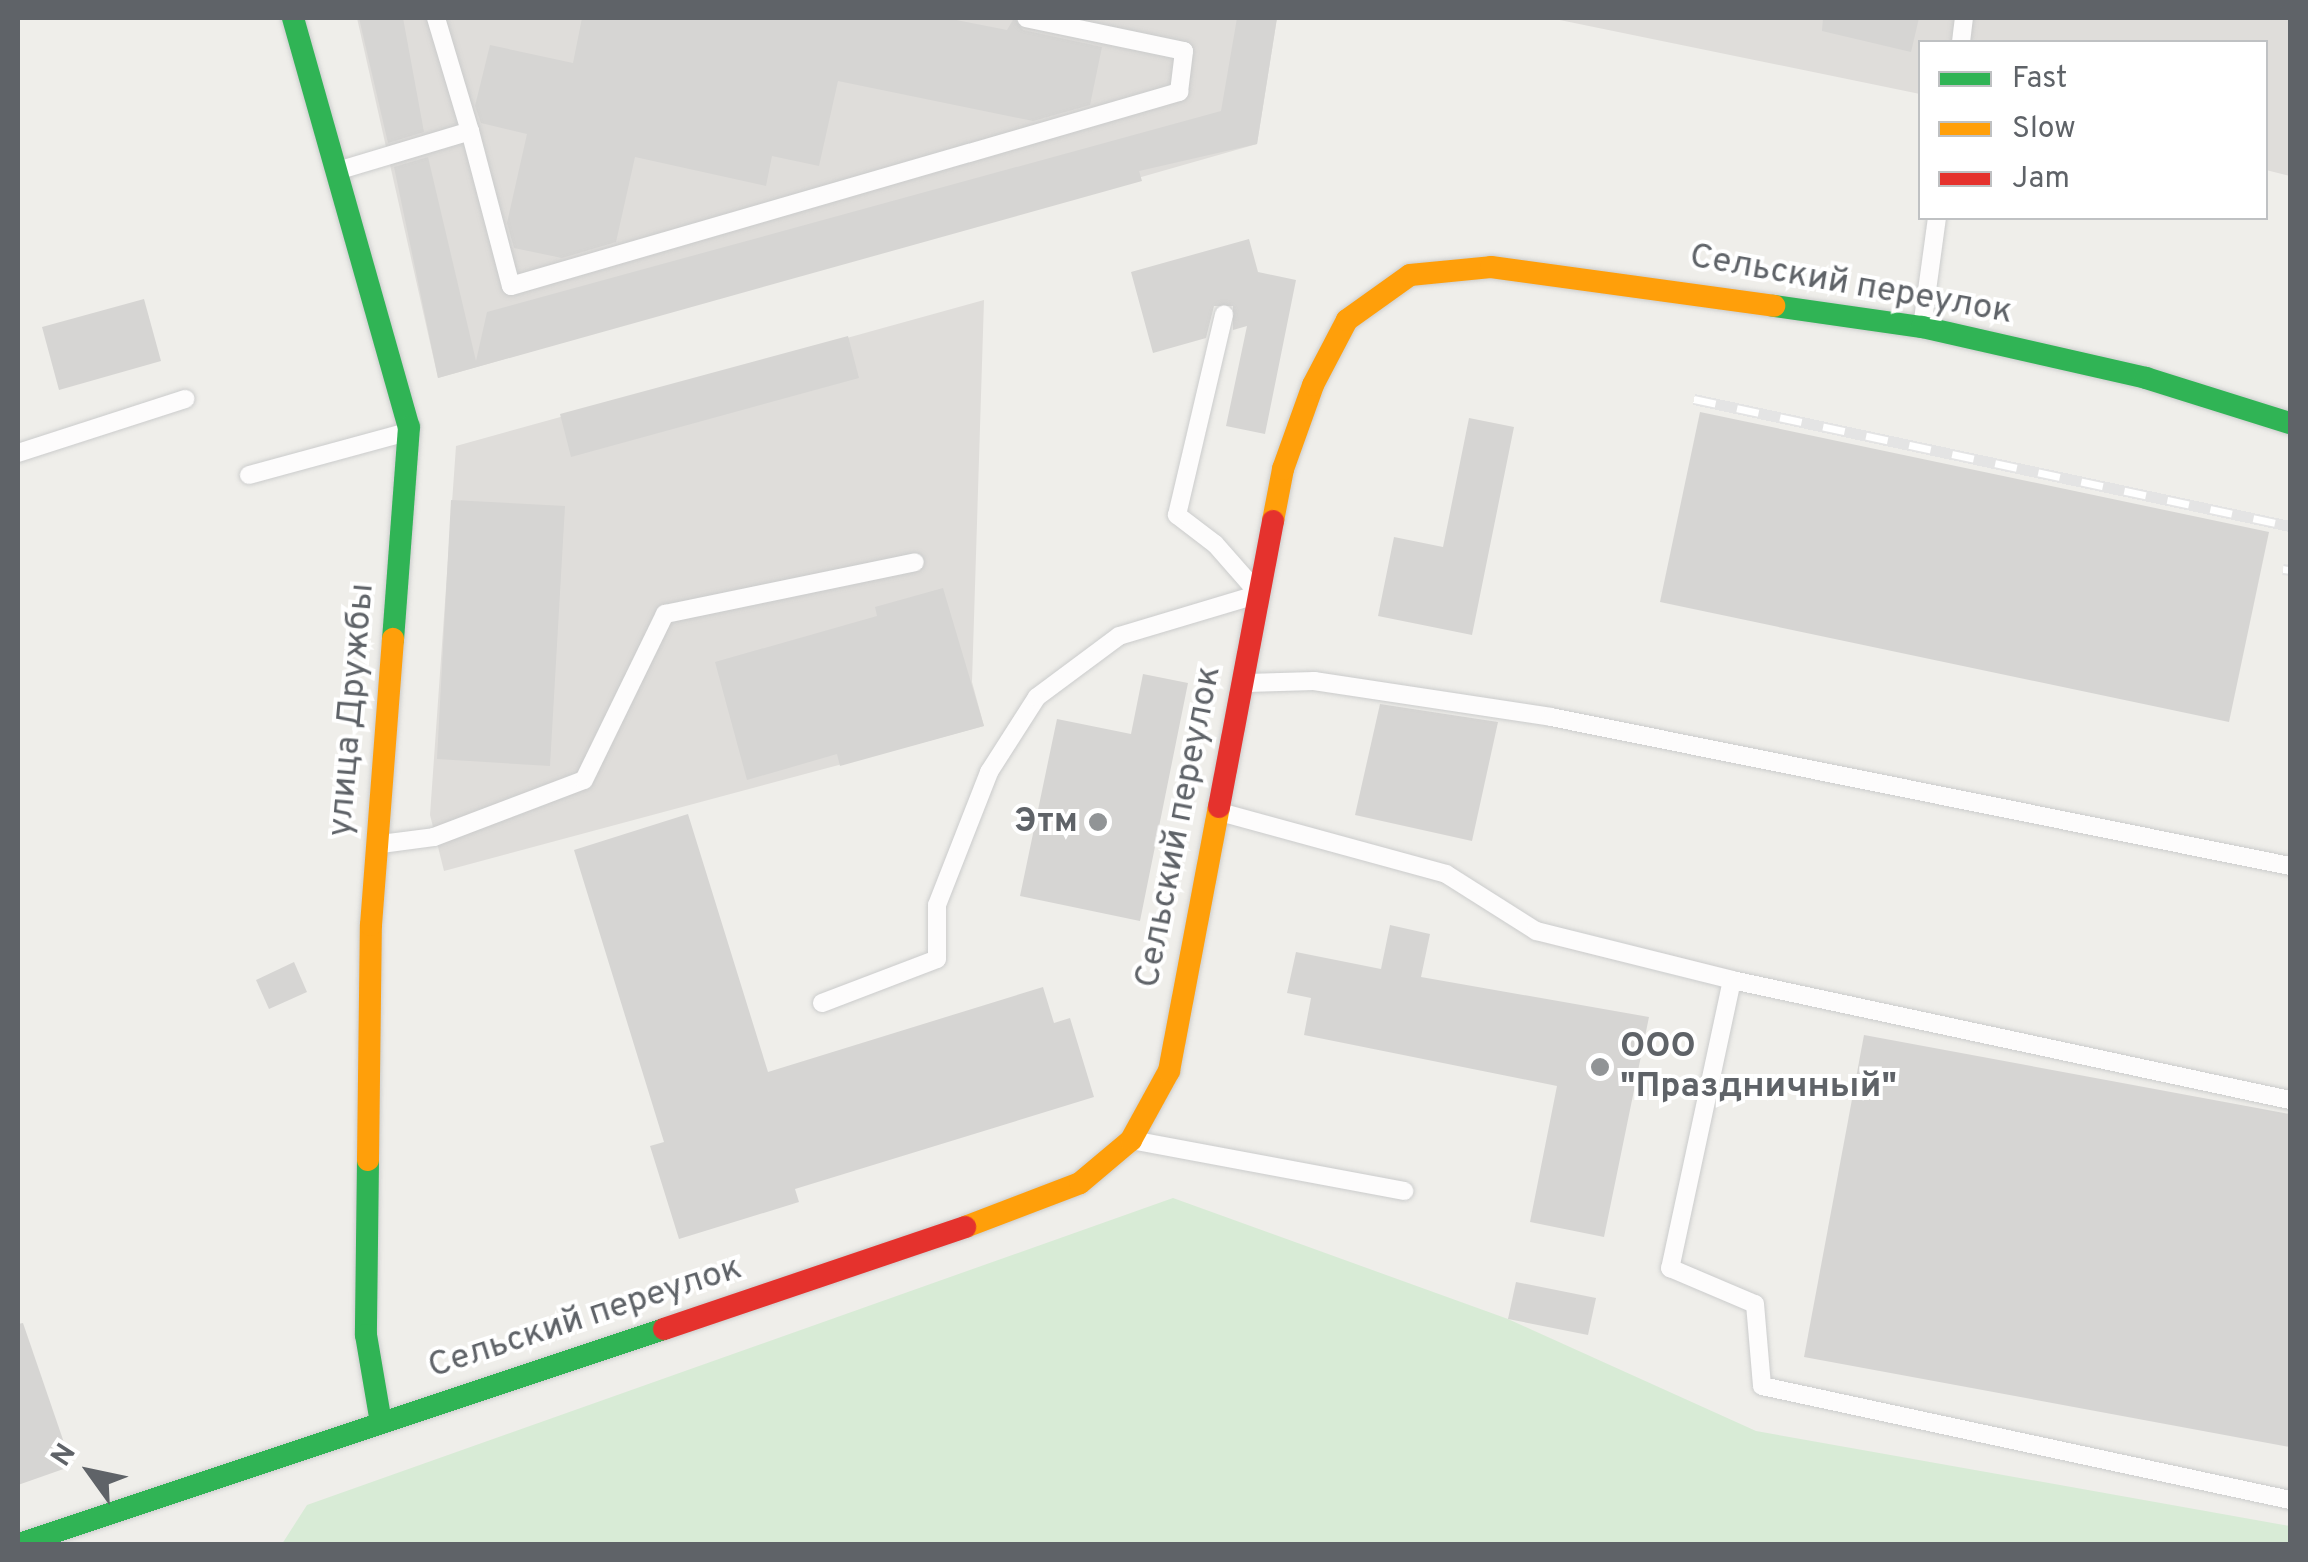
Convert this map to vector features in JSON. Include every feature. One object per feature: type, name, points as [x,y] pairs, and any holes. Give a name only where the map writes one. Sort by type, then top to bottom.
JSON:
[{"type":"street","name":"улица Дружбы","points":[[294,18],[409,432],[376,845],[366,1335],[382,1422]]},
{"type":"street","name":"Сельский переулок","points":[[19,1544],[932,1240],[1080,1183],[1131,1140],[1169,1071],[1215,810],[1283,469],[1312,385],[1347,320],[1410,276],[1491,267],[1922,327],[2146,378],[2290,423]]},
{"type":"lane","points":[[436,18],[511,286],[1178,92],[1184,51],[1026,18]]},
{"type":"lane","points":[[336,171],[470,130]]},
{"type":"lane","points":[[1922,327],[1937,220]]},
{"type":"lane","points":[[822,1003],[937,959],[937,905],[989,772],[1037,697],[1119,636],[1259,594],[1215,544],[1176,516],[1224,314]]},
{"type":"lane","points":[[18,453],[185,398]]},
{"type":"lane","points":[[250,475],[409,432]]},
{"type":"lane","points":[[376,845],[434,837],[584,780],[665,614],[915,562]]},
{"type":"lane","points":[[1241,683],[1314,681],[1551,717],[2290,866]]},
{"type":"lane","points":[[1215,810],[1446,874],[1536,931],[1732,980],[2290,1100]]},
{"type":"lane","points":[[1732,980],[1670,1268],[1755,1304],[1762,1386],[2290,1500]]},
{"type":"lane","points":[[1131,1140],[1404,1192]]},
{"type":"shaded area","points":[[357,18],[1277,18],[1257,144],[438,378]]},
{"type":"shaded area","points":[[1550,18],[2290,18],[2290,176],[2268,170],[2268,40],[1918,40],[1918,94]]},
{"type":"shaded area","points":[[984,300],[972,682],[984,726],[444,871],[430,815],[456,446]]},
{"type":"green space","points":[[1173,1198],[1508,1319],[1756,1431],[2290,1526],[2290,1544],[282,1544],[307,1505]]},
{"type":"building","points":[[359,18],[403,18],[424,132],[388,143]]},
{"type":"building","points":[[582,18],[946,18],[1007,30],[1014,18],[1023,30],[1102,47],[1090,105],[1033,121],[838,81],[819,166],[772,156],[766,186],[635,157],[616,242],[562,258],[514,248],[507,223],[527,134],[481,123],[475,106],[490,45],[573,63]]},
{"type":"building","points":[[1237,18],[1277,18],[1257,144],[1139,171],[1142,181],[438,378],[394,167],[428,157],[476,361],[487,312],[1221,111]]},
{"type":"building","points":[[1823,18],[1919,18],[1911,52],[1822,31]]},
{"type":"building","points":[[1249,239],[1258,272],[1296,280],[1265,434],[1226,426],[1247,326],[1233,330],[1233,306],[1214,306],[1206,338],[1153,353],[1131,272]]},
{"type":"building","points":[[144,299],[161,361],[59,390],[42,327]]},
{"type":"building","points":[[848,336],[859,378],[571,457],[560,414]]},
{"type":"building","points":[[1700,412],[2269,532],[2229,722],[1660,602]]},
{"type":"building","points":[[1469,418],[1514,427],[1472,635],[1378,616],[1394,537],[1443,547]]},
{"type":"building","points":[[451,500],[565,506],[550,766],[437,759]]},
{"type":"building","points":[[943,588],[984,726],[840,766],[837,754],[747,780],[715,662],[877,616],[875,607]]},
{"type":"building","name":"Этм","points":[[1143,674],[1188,683],[1140,921],[1020,896],[1057,719],[1131,734]]},
{"type":"building","points":[[1380,704],[1498,722],[1472,841],[1355,815]]},
{"type":"building","points":[[688,814],[768,1072],[1043,987],[1054,1023],[1070,1018],[1094,1097],[795,1189],[799,1202],[679,1239],[650,1146],[664,1142],[574,850]]},
{"type":"building","name":"ООО \"Праздничный\"","points":[[1390,925],[1430,934],[1421,977],[1649,1017],[1604,1237],[1530,1222],[1557,1086],[1304,1035],[1311,998],[1287,993],[1296,952],[1381,969]]},
{"type":"building","points":[[294,962],[307,992],[269,1009],[256,980]]},
{"type":"building","points":[[1864,1035],[2290,1114],[2290,1447],[1804,1357]]},
{"type":"building","points":[[1516,1282],[1596,1298],[1588,1335],[1508,1319]]},
{"type":"building","points":[[23,1323],[72,1466],[18,1485],[18,1324]]},
{"type":"railway","points":[[1694,399],[2290,526]]},
{"type":"railway","points":[[2283,569],[2290,570]]},
{"type":"traffic: fast","points":[[293,18],[409,427],[393,639]]},
{"type":"traffic: fast","points":[[1774,306],[1922,327],[2146,378],[2290,423]]},
{"type":"traffic: fast","points":[[368,1160],[366,1335],[381,1423]]},
{"type":"traffic: fast","points":[[19,1544],[664,1329]]},
{"type":"traffic: slow","points":[[1273,521],[1283,469],[1313,385],[1347,320],[1410,275],[1491,267],[1774,306]]},
{"type":"traffic: slow","points":[[368,1160],[371,925],[393,639]]},
{"type":"traffic: slow","points":[[965,1227],[1080,1183],[1131,1140],[1169,1071],[1219,807]]},
{"type":"traffic: jam","points":[[1219,807],[1273,521]]},
{"type":"traffic: jam","points":[[664,1329],[965,1227]]},
{"type":"place","name":"Этм","points":[[1098,822]]},
{"type":"place","name":"ООО \"Праздничный\"","points":[[1600,1067]]}]
